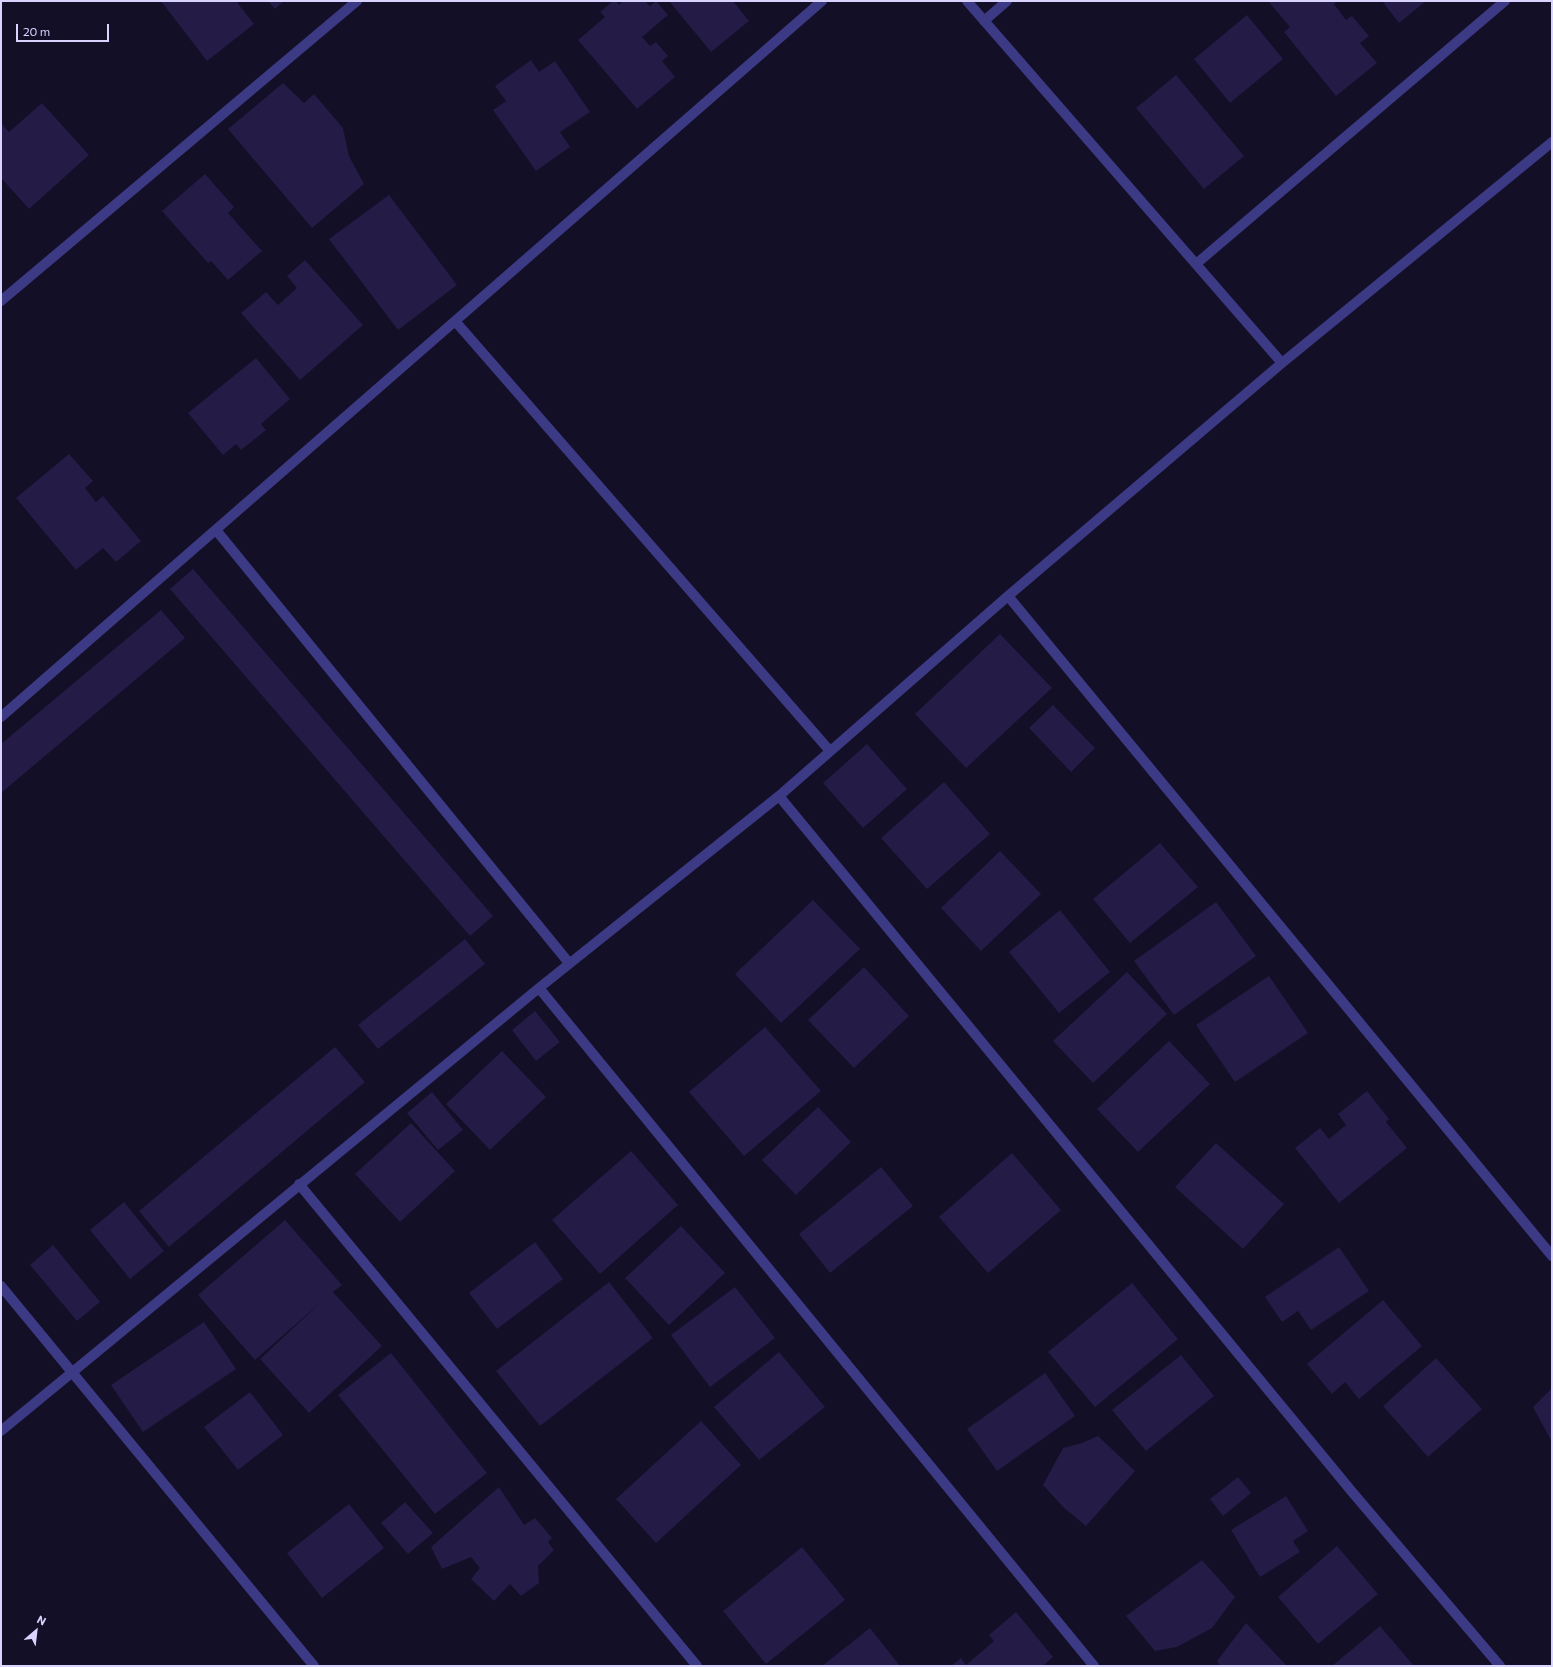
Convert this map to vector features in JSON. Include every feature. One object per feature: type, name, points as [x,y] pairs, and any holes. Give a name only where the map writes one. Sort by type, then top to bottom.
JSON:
[{"type":"street","points":[[1,301],[357,1]]},
{"type":"street","points":[[1,717],[822,1]]},
{"type":"street","points":[[967,1],[1282,363]]},
{"type":"street","points":[[984,21],[1007,1]]},
{"type":"street","points":[[1196,264],[1505,1]]},
{"type":"street","points":[[1,1431],[569,963],[779,796],[1008,596],[1282,363],[1552,142]]},
{"type":"street","points":[[455,321],[830,751]]},
{"type":"street","points":[[216,530],[569,963]]},
{"type":"street","points":[[1008,596],[1552,1256]]},
{"type":"street","points":[[779,796],[1353,1493],[1500,1666]]},
{"type":"street","points":[[539,988],[1094,1666]]},
{"type":"street","points":[[299,1184],[697,1666]]},
{"type":"street","points":[[1,1286],[314,1666]]},
{"type":"building","points":[[161,1],[236,1],[254,24],[207,61]]},
{"type":"building","points":[[268,1],[284,1],[275,9]]},
{"type":"building","points":[[613,1],[616,1],[619,5],[623,1],[645,1],[650,6],[656,1],[668,15],[642,37],[650,46],[656,42],[668,56],[662,61],[675,77],[637,109],[578,40],[605,17],[600,12]]},
{"type":"building","points":[[669,1],[733,1],[749,21],[711,52]]},
{"type":"building","points":[[1268,1],[1338,1],[1334,4],[1346,20],[1352,16],[1369,36],[1360,43],[1377,63],[1336,96],[1284,32],[1290,27]]},
{"type":"building","points":[[1382,1],[1426,1],[1399,23]]},
{"type":"building","points":[[1247,15],[1283,59],[1230,103],[1194,59]]},
{"type":"building","points":[[531,60],[539,72],[555,61],[590,112],[560,132],[570,147],[536,171],[493,110],[506,101],[495,86]]},
{"type":"building","points":[[1176,75],[1244,156],[1204,189],[1136,108]]},
{"type":"building","points":[[283,83],[304,103],[314,94],[343,128],[349,156],[364,184],[312,228],[228,129]]},
{"type":"building","points":[[42,103],[89,155],[29,209],[1,178],[1,123],[9,132]]},
{"type":"building","points":[[205,174],[234,207],[228,213],[262,251],[228,280],[211,261],[208,263],[162,211]]},
{"type":"building","points":[[389,195],[457,285],[398,330],[329,239]]},
{"type":"building","points":[[305,260],[363,325],[300,380],[241,313],[266,292],[278,305],[297,288],[287,276]]},
{"type":"building","points":[[256,358],[290,399],[261,424],[266,430],[241,450],[236,444],[223,455],[188,413]]},
{"type":"building","points":[[69,454],[93,481],[85,488],[96,502],[103,496],[141,541],[116,562],[103,548],[76,570],[16,498]]},
{"type":"building","points":[[193,569],[493,916],[470,936],[170,589]]},
{"type":"building","points":[[161,610],[185,638],[1,793],[1,744]]},
{"type":"building","points":[[1000,634],[1052,688],[966,768],[915,714]]},
{"type":"building","points":[[1053,705],[1095,748],[1071,772],[1029,728]]},
{"type":"building","points":[[867,744],[907,789],[863,828],[823,783]]},
{"type":"building","points":[[944,782],[990,834],[927,889],[881,838]]},
{"type":"building","points":[[1160,843],[1198,887],[1130,943],[1093,899]]},
{"type":"building","points":[[1000,851],[1041,894],[981,951],[941,908]]},
{"type":"building","points":[[813,900],[860,949],[781,1023],[735,974]]},
{"type":"building","points":[[1216,902],[1256,956],[1174,1015],[1134,961]]},
{"type":"building","points":[[1060,910],[1110,972],[1059,1013],[1009,952]]},
{"type":"building","points":[[465,939],[485,964],[378,1049],[358,1025]]},
{"type":"building","points":[[864,967],[909,1016],[854,1068],[808,1020]]},
{"type":"building","points":[[1127,972],[1167,1014],[1093,1083],[1053,1041]]},
{"type":"building","points":[[1269,976],[1308,1033],[1235,1082],[1196,1025]]},
{"type":"building","points":[[535,1011],[560,1042],[536,1061],[512,1030]]},
{"type":"building","points":[[765,1027],[821,1091],[744,1156],[689,1092]]},
{"type":"building","points":[[1169,1041],[1210,1084],[1138,1152],[1097,1109]]},
{"type":"building","points":[[335,1047],[365,1082],[169,1247],[139,1211]]},
{"type":"building","points":[[502,1051],[546,1097],[490,1150],[446,1104]]},
{"type":"building","points":[[1367,1091],[1389,1119],[1386,1122],[1407,1148],[1339,1203],[1295,1148],[1320,1128],[1329,1139],[1346,1125],[1338,1114]]},
{"type":"building","points":[[432,1092],[463,1130],[438,1150],[407,1113]]},
{"type":"building","points":[[818,1107],[851,1142],[796,1195],[762,1160]]},
{"type":"building","points":[[411,1123],[455,1171],[400,1222],[355,1174]]},
{"type":"building","points":[[1216,1143],[1284,1204],[1243,1249],[1175,1187]]},
{"type":"building","points":[[631,1151],[678,1205],[600,1274],[552,1220]]},
{"type":"building","points":[[1012,1153],[1061,1210],[988,1273],[939,1217]]},
{"type":"building","points":[[881,1167],[913,1206],[830,1273],[799,1234]]},
{"type":"building","points":[[124,1202],[164,1251],[130,1279],[90,1230]]},
{"type":"building","points":[[285,1220],[342,1285],[333,1292],[382,1346],[309,1413],[260,1359],[320,1303],[255,1360],[198,1295]]},
{"type":"building","points":[[681,1226],[725,1273],[669,1325],[625,1278]]},
{"type":"building","points":[[535,1242],[563,1279],[497,1329],[469,1293]]},
{"type":"building","points":[[53,1245],[100,1302],[77,1321],[30,1265]]},
{"type":"building","points":[[1339,1247],[1369,1291],[1311,1330],[1298,1311],[1282,1322],[1265,1297]]},
{"type":"building","points":[[609,1282],[653,1338],[540,1426],[496,1371]]},
{"type":"building","points":[[1132,1283],[1178,1339],[1095,1407],[1048,1352]]},
{"type":"building","points":[[735,1287],[775,1338],[710,1387],[671,1335]]},
{"type":"building","points":[[1383,1300],[1422,1346],[1359,1399],[1345,1382],[1332,1394],[1307,1364]]},
{"type":"building","points":[[204,1322],[236,1369],[143,1432],[111,1385]]},
{"type":"building","points":[[779,1352],[825,1407],[759,1460],[714,1407]]},
{"type":"building","points":[[391,1353],[487,1473],[435,1514],[338,1395]]},
{"type":"building","points":[[1181,1355],[1214,1396],[1146,1451],[1112,1410]]},
{"type":"building","points":[[1436,1358],[1482,1409],[1428,1457],[1383,1406]]},
{"type":"building","points":[[1045,1373],[1075,1416],[997,1471],[967,1429]]},
{"type":"building","points":[[1552,1388],[1552,1442],[1533,1407]]},
{"type":"building","points":[[250,1392],[283,1435],[238,1470],[204,1427]]},
{"type":"building","points":[[701,1421],[741,1465],[656,1543],[616,1499]]},
{"type":"building","points":[[1098,1436],[1135,1471],[1086,1526],[1063,1507],[1043,1485],[1063,1448],[1082,1443]]},
{"type":"building","points":[[1238,1477],[1251,1493],[1223,1516],[1210,1499]]},
{"type":"building","points":[[499,1487],[524,1525],[535,1518],[552,1538],[548,1542],[554,1550],[538,1566],[539,1583],[521,1596],[510,1584],[494,1601],[471,1579],[480,1568],[471,1557],[442,1569],[431,1547]]},
{"type":"building","points":[[1286,1496],[1308,1531],[1293,1541],[1300,1552],[1260,1577],[1231,1530]]},
{"type":"building","points":[[405,1502],[433,1533],[408,1554],[381,1523]]},
{"type":"building","points":[[349,1504],[384,1548],[322,1598],[287,1553]]},
{"type":"building","points":[[1337,1546],[1378,1594],[1318,1644],[1278,1597]]},
{"type":"building","points":[[802,1547],[845,1600],[766,1664],[723,1611]]},
{"type":"building","points":[[1202,1560],[1235,1597],[1212,1628],[1177,1647],[1155,1651],[1126,1616]]},
{"type":"building","points":[[1016,1612],[1053,1657],[1043,1666],[951,1666],[961,1658],[966,1665],[994,1641],[989,1635]]},
{"type":"building","points":[[1246,1623],[1287,1666],[1220,1666],[1217,1661]]},
{"type":"building","points":[[1380,1626],[1414,1666],[1332,1666]]},
{"type":"building","points":[[870,1628],[900,1666],[822,1666]]}]
